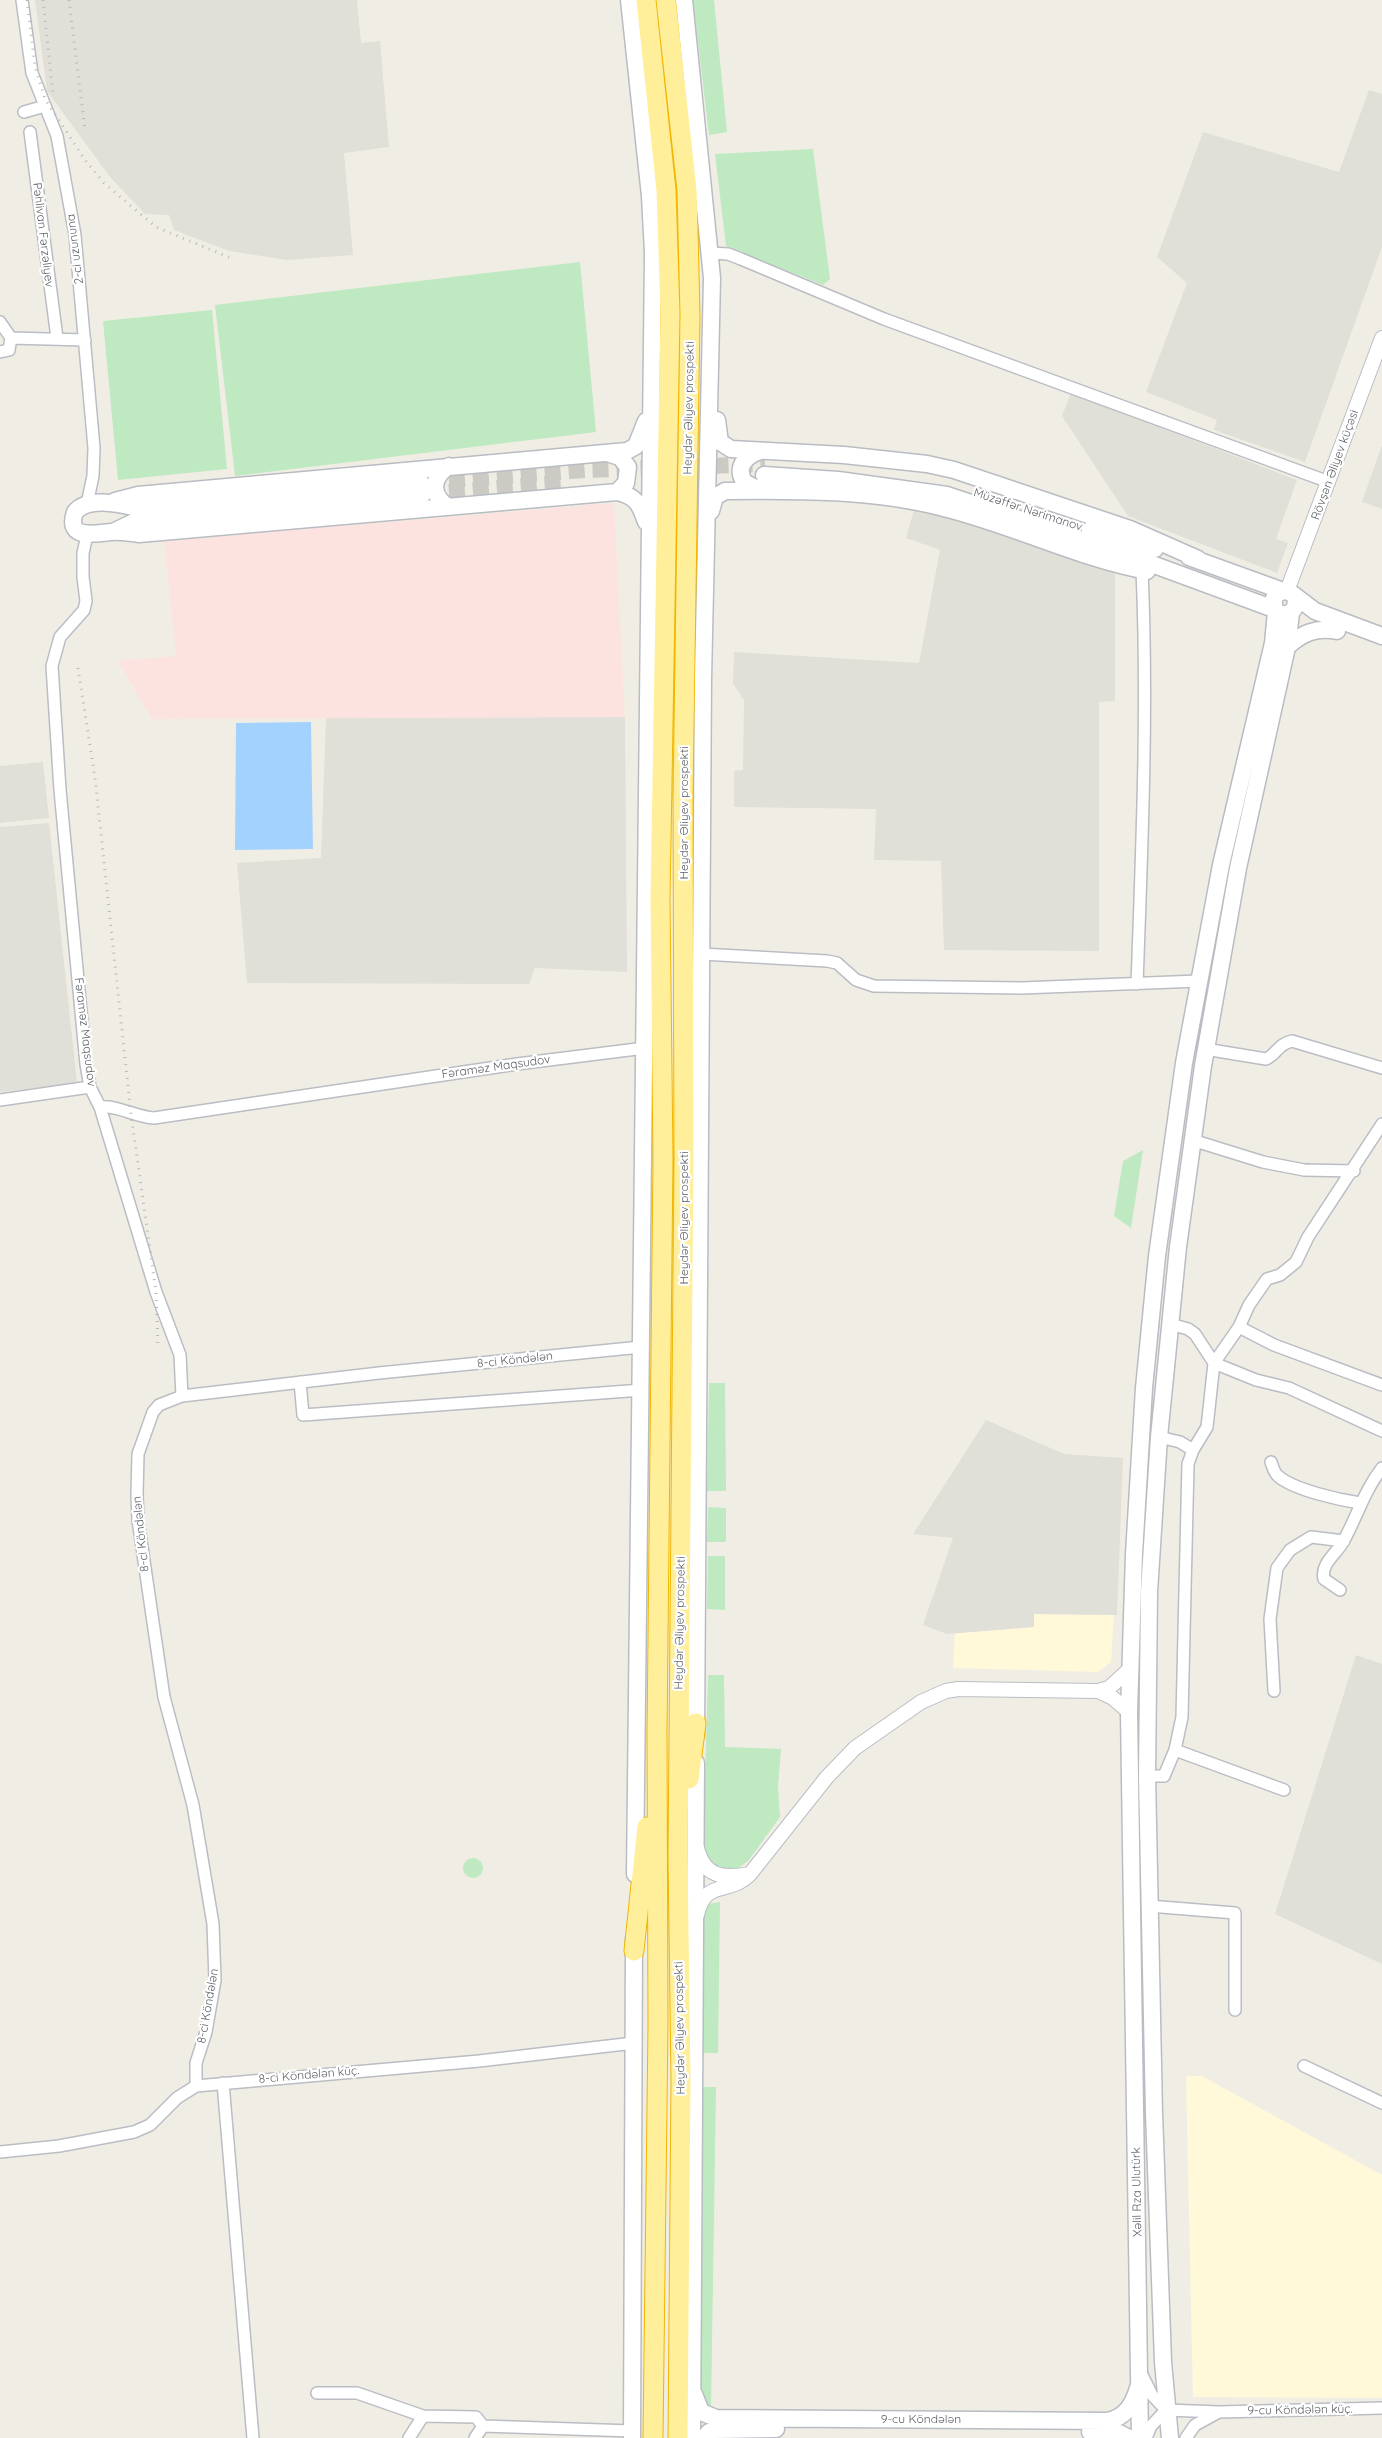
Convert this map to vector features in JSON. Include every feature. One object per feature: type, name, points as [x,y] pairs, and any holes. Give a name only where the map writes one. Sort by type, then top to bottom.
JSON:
[{"type":"highway","name":"Heydər Əliyev prospekti","points":[[646,0],[666,190],[670,313],[660,899],[663,1158],[657,1733],[658,2025],[653,2438]]},
{"type":"highway","name":"Heydər Əliyev prospekti","points":[[666,0],[687,190],[690,315],[683,796],[684,1168],[678,1854],[681,2080],[678,2438]]},
{"type":"highway","points":[[678,1854],[696,1723]]},
{"type":"highway","points":[[634,1951],[657,1733]]},
{"type":"main road","points":[[629,0],[653,253],[642,1390],[634,1951],[632,2435]]},
{"type":"main road","points":[[684,0],[711,253],[718,438],[723,445],[731,448],[763,470],[840,493],[943,507],[1120,566],[1190,579],[1315,611],[1382,636]]},
{"type":"main road","points":[[692,2438],[703,679],[712,278]]},
{"type":"main road","points":[[111,503],[138,494],[627,451],[636,446],[643,432],[652,402]]},
{"type":"main road","points":[[610,454],[620,458],[628,467],[626,484],[617,492]]},
{"type":"main road","points":[[447,506],[437,497],[435,482],[442,470],[449,466]]},
{"type":"main road","points":[[706,528],[713,502],[718,493],[763,470],[947,495],[1023,518],[1190,579]]},
{"type":"main road","name":"Müzəffər Nərimanov","points":[[763,470],[882,474],[951,486],[1124,542],[1198,559],[1285,603]]},
{"type":"main road","points":[[113,532],[138,520],[422,488],[138,508],[111,503],[90,504],[78,508],[73,517],[75,527],[89,535],[113,532],[139,534],[617,492],[633,497],[638,501],[649,534]]},
{"type":"main road","points":[[89,535],[100,529],[104,520],[100,510],[90,504]]},
{"type":"main road","points":[[1285,603],[1336,631],[1382,648]]},
{"type":"main road","name":"Xəlil Rza Ulutürk","points":[[1166,2410],[1149,1946],[1147,1776],[1149,1592],[1159,1437],[1170,1324],[1192,1140],[1238,868],[1287,647],[1285,603]]},
{"type":"main road","name":"Xəlil Rza Ulutürk","points":[[1140,2438],[1129,1712],[1132,1591],[1144,1388],[1157,1256],[1175,1118],[1198,981],[1221,865],[1273,643],[1285,603]]},
{"type":"main road","points":[[1287,647],[1306,633],[1324,629],[1336,631]]},
{"type":"main road","points":[[1221,865],[1238,868]]},
{"type":"main road","points":[[1132,1591],[1149,1592]]},
{"type":"main road","points":[[1133,1947],[1149,1946]]},
{"type":"main road","name":"9-cu Köndələn","points":[[692,2383],[698,2407],[706,2415],[716,2418],[1107,2422],[1118,2418],[1132,2404],[1138,2388],[1140,2371]]},
{"type":"main road","points":[[1166,2410],[1170,2438]]},
{"type":"main road","name":"9-cu Köndələn","points":[[704,2438],[709,2432],[724,2429],[1108,2432],[1119,2433],[1129,2438]]},
{"type":"street","name":"2-ci uzununa","points":[[22,0],[32,73],[57,136],[75,235],[94,448],[90,504]]},
{"type":"street","points":[[24,112],[45,106]]},
{"type":"street","name":"Pəhlivan Fərzəliyev","points":[[30,132],[57,338]]},
{"type":"street","points":[[711,253],[728,254],[884,319],[1329,482]]},
{"type":"street","points":[[0,322],[11,338],[10,350],[0,352]]},
{"type":"street","points":[[11,338],[84,340]]},
{"type":"street","name":"Rövşən Əliyev küçəsi","points":[[1285,603],[1382,338]]},
{"type":"street","name":"Fəraməz Maqsudov","points":[[89,535],[83,553],[86,601],[84,610],[60,637],[52,666],[60,790],[90,1087],[100,1107],[113,1107],[139,1117],[154,1118],[508,1065],[645,1048]]},
{"type":"street","points":[[1137,984],[1146,754],[1146,651],[1142,570]]},
{"type":"street","points":[[702,954],[827,961],[837,963],[856,980],[874,986],[1022,988],[1198,981]]},
{"type":"street","points":[[1206,1049],[1266,1059],[1273,1056],[1278,1047],[1283,1043],[1292,1041],[1382,1068]]},
{"type":"street","points":[[0,1100],[90,1087]]},
{"type":"street","points":[[100,1107],[156,1292],[180,1355],[182,1396]]},
{"type":"street","points":[[1147,1776],[1164,1776],[1174,1750],[1182,1717],[1188,1464],[1193,1450],[1207,1427],[1214,1363],[1239,1327],[1249,1305],[1267,1279],[1280,1275],[1296,1262],[1308,1237],[1354,1171],[1382,1124]]},
{"type":"street","points":[[1192,1140],[1263,1162],[1304,1170],[1354,1171]]},
{"type":"street","points":[[1170,1324],[1188,1329],[1196,1334],[1214,1363],[1256,1380],[1289,1388],[1382,1431]]},
{"type":"street","points":[[1239,1327],[1274,1345],[1382,1385]]},
{"type":"street","name":"8-ci Köndələn","points":[[196,2086],[196,2063],[206,2032],[215,1980],[213,1924],[193,1805],[164,1697],[141,1539],[137,1495],[138,1454],[151,1418],[159,1404],[182,1396],[300,1382],[641,1347]]},
{"type":"street","points":[[300,1382],[303,1415],[642,1390]]},
{"type":"street","points":[[1159,1437],[1180,1442],[1193,1450]]},
{"type":"street","points":[[1271,1462],[1276,1474],[1289,1483],[1335,1499],[1360,1503]]},
{"type":"street","points":[[1340,1590],[1324,1579],[1323,1572],[1344,1541],[1360,1503],[1372,1481],[1382,1468]]},
{"type":"street","points":[[1274,1691],[1270,1620],[1277,1568],[1290,1550],[1311,1537],[1344,1541]]},
{"type":"street","points":[[695,1928],[699,1907],[704,1895],[715,1889],[737,1885],[750,1874],[827,1777],[855,1748],[892,1720],[934,1695],[946,1691],[981,1688],[1098,1691],[1109,1688],[1131,1668]]},
{"type":"street","points":[[1098,1691],[1113,1698],[1129,1712]]},
{"type":"street","points":[[1174,1750],[1284,1790]]},
{"type":"street","points":[[696,1839],[700,1859],[712,1872],[727,1876],[750,1874]]},
{"type":"street","points":[[1149,1906],[1234,1913],[1235,2010]]},
{"type":"street","name":"8-ci Köndələn küç.","points":[[0,2152],[59,2146],[134,2132],[150,2125],[177,2098],[196,2086],[479,2061],[634,2043]]},
{"type":"street","points":[[1304,2066],[1382,2104]]},
{"type":"street","points":[[222,2083],[253,2438]]},
{"type":"street","points":[[1140,2371],[1148,2388],[1166,2410],[1151,2426],[1146,2438]]},
{"type":"street","points":[[317,2393],[357,2393],[423,2416],[476,2417],[483,2426],[632,2435]]},
{"type":"street","name":"9-cu Köndələn küç.","points":[[1166,2410],[1219,2412],[1382,2408]]},
{"type":"street","points":[[1186,2438],[1195,2425],[1198,2416],[1189,2410]]},
{"type":"street","points":[[1195,2425],[1219,2412]]},
{"type":"street","points":[[409,2438],[423,2416]]},
{"type":"street","points":[[475,2438],[483,2426]]},
{"type":"shaded area","points":[[35,0],[357,0],[361,43],[380,41],[389,147],[344,153],[353,255],[287,260],[229,251],[174,230],[169,215],[145,214],[110,177],[47,91]]},
{"type":"shaded area","points":[[1369,90],[1382,94],[1382,247],[1305,462],[1214,430],[1217,420],[1146,392],[1187,283],[1157,257],[1203,132],[1339,172]]},
{"type":"shaded area","points":[[1071,393],[1297,480],[1276,539],[1288,543],[1277,573],[1128,516],[1062,416]]},
{"type":"shaded area","points":[[1382,445],[1382,509],[1362,502]]},
{"type":"shaded area","points":[[614,503],[625,717],[152,719],[118,661],[176,656],[164,541]]},
{"type":"shaded area","points":[[914,510],[959,520],[1115,572],[1115,701],[1099,702],[1099,951],[944,950],[941,861],[874,860],[876,809],[734,807],[734,771],[743,770],[744,700],[733,684],[734,652],[919,663],[940,550],[906,538]]},
{"type":"shaded area","points":[[625,717],[627,972],[535,968],[529,984],[247,983],[237,863],[321,858],[326,718]]},
{"type":"shaded area","points":[[43,762],[49,818],[0,823],[0,766]]},
{"type":"shaded area","points":[[49,823],[77,1083],[0,1092],[0,827]]},
{"type":"shaded area","points":[[986,1420],[1064,1454],[1123,1458],[1117,1615],[1034,1614],[1034,1627],[947,1634],[923,1625],[953,1538],[913,1534]]},
{"type":"shaded area","points":[[1034,1614],[1114,1615],[1111,1662],[1098,1672],[953,1668],[955,1633],[1034,1627]]},
{"type":"shaded area","points":[[1356,1655],[1382,1664],[1382,1964],[1275,1914]]},
{"type":"shaded area","points":[[1186,2076],[1202,2076],[1382,2175],[1382,2398],[1193,2397]]},
{"type":"green space","points":[[693,0],[714,0],[727,132],[709,135]]},
{"type":"green space","points":[[813,149],[830,279],[823,285],[726,246],[715,154]]},
{"type":"green space","points":[[580,262],[596,432],[235,476],[215,305]]},
{"type":"green space","points":[[212,310],[227,469],[118,480],[103,321]]},
{"type":"green space","points":[[1143,1150],[1131,1228],[1114,1216],[1123,1161]]},
{"type":"green space","points":[[709,1383],[725,1383],[726,1491],[707,1491]]},
{"type":"green space","points":[[708,1507],[726,1508],[726,1542],[707,1542]]},
{"type":"green space","points":[[708,1556],[725,1556],[725,1610],[707,1609]]},
{"type":"green space","points":[[708,1675],[724,1675],[725,1747],[781,1749],[778,1786],[780,1817],[749,1860],[736,1870],[716,1865],[703,1851]]},
{"type":"green space","points":[[473,1858],[480,1861],[483,1868],[480,1875],[473,1878],[466,1875],[463,1868],[466,1861]]},
{"type":"green space","points":[[720,1902],[718,2053],[701,2053],[702,1916],[708,1904]]},
{"type":"green space","points":[[701,2087],[716,2087],[711,2408],[706,2408],[698,2395]]},
{"type":"water","points":[[311,722],[313,849],[235,850],[236,723]]},
{"type":"tunnel","points":[[425,482],[586,470],[765,464]]},
{"type":"tunnel","points":[[425,494],[562,483]]},
{"type":"railway","points":[[27,0],[35,66],[45,99],[85,160],[104,183],[156,227],[231,258]]},
{"type":"railway","points":[[43,0],[53,94]]},
{"type":"railway","points":[[69,0],[85,130]]},
{"type":"railway","points":[[78,668],[95,778],[131,1114],[156,1292],[158,1348]]}]
